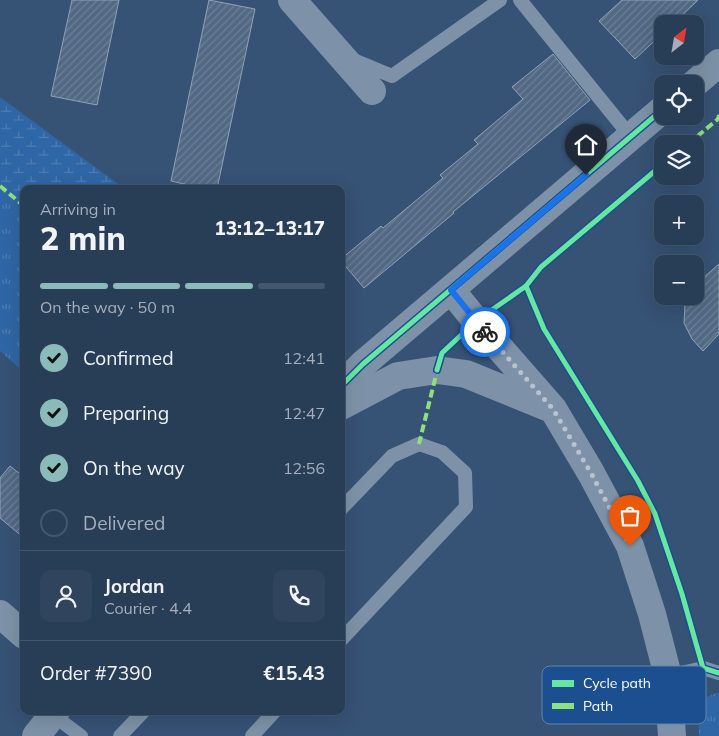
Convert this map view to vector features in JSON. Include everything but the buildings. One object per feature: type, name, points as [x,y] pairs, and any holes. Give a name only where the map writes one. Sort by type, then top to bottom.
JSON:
[{"type":"street","points":[[292,0],[372,91]]},
{"type":"street","points":[[704,75],[719,62]]},
{"type":"street","points":[[345,382],[363,364],[654,117]]},
{"type":"street","points":[[451,290],[553,409],[591,473],[630,546],[652,614],[665,666]]},
{"type":"street","points":[[345,404],[398,376],[437,370],[466,374],[553,409]]},
{"type":"street","points":[[0,614],[20,632]]},
{"type":"street","points":[[36,736],[52,715]]},
{"type":"lane","points":[[339,54],[392,76],[500,0]]},
{"type":"lane","points":[[520,0],[631,137]]},
{"type":"lane","points":[[345,505],[392,456],[418,444],[442,452],[465,473],[466,507],[345,636]]},
{"type":"lane","points":[[706,669],[719,673]]},
{"type":"lane","points":[[56,715],[81,736]]},
{"type":"lane","points":[[120,736],[140,715]]},
{"type":"lane","points":[[252,736],[271,715]]},
{"type":"green space","points":[[0,97],[120,185],[20,185],[20,203],[0,186]]},
{"type":"green space","points":[[0,186],[20,203],[20,368],[0,351]]},
{"type":"green space","points":[[719,692],[719,736],[699,736],[698,724],[706,724],[707,697]]},
{"type":"marked path","points":[[699,135],[718,119],[719,115]]},
{"type":"marked path","points":[[0,186],[20,203]]},
{"type":"marked path","points":[[419,444],[438,367]]},
{"type":"cycle path","points":[[345,382],[363,364],[654,117]]},
{"type":"cycle path","points":[[437,370],[442,353],[476,321],[526,286],[541,267],[654,172]]},
{"type":"cycle path","points":[[526,286],[544,329],[638,481],[655,514],[682,594],[702,666]]},
{"type":"cycle path","points":[[706,669],[719,673]]},
{"type":"way so far","points":[[485,332],[553,409],[591,473],[630,546]]},
{"type":"route","points":[[485,332],[451,290],[586,175]]}]
